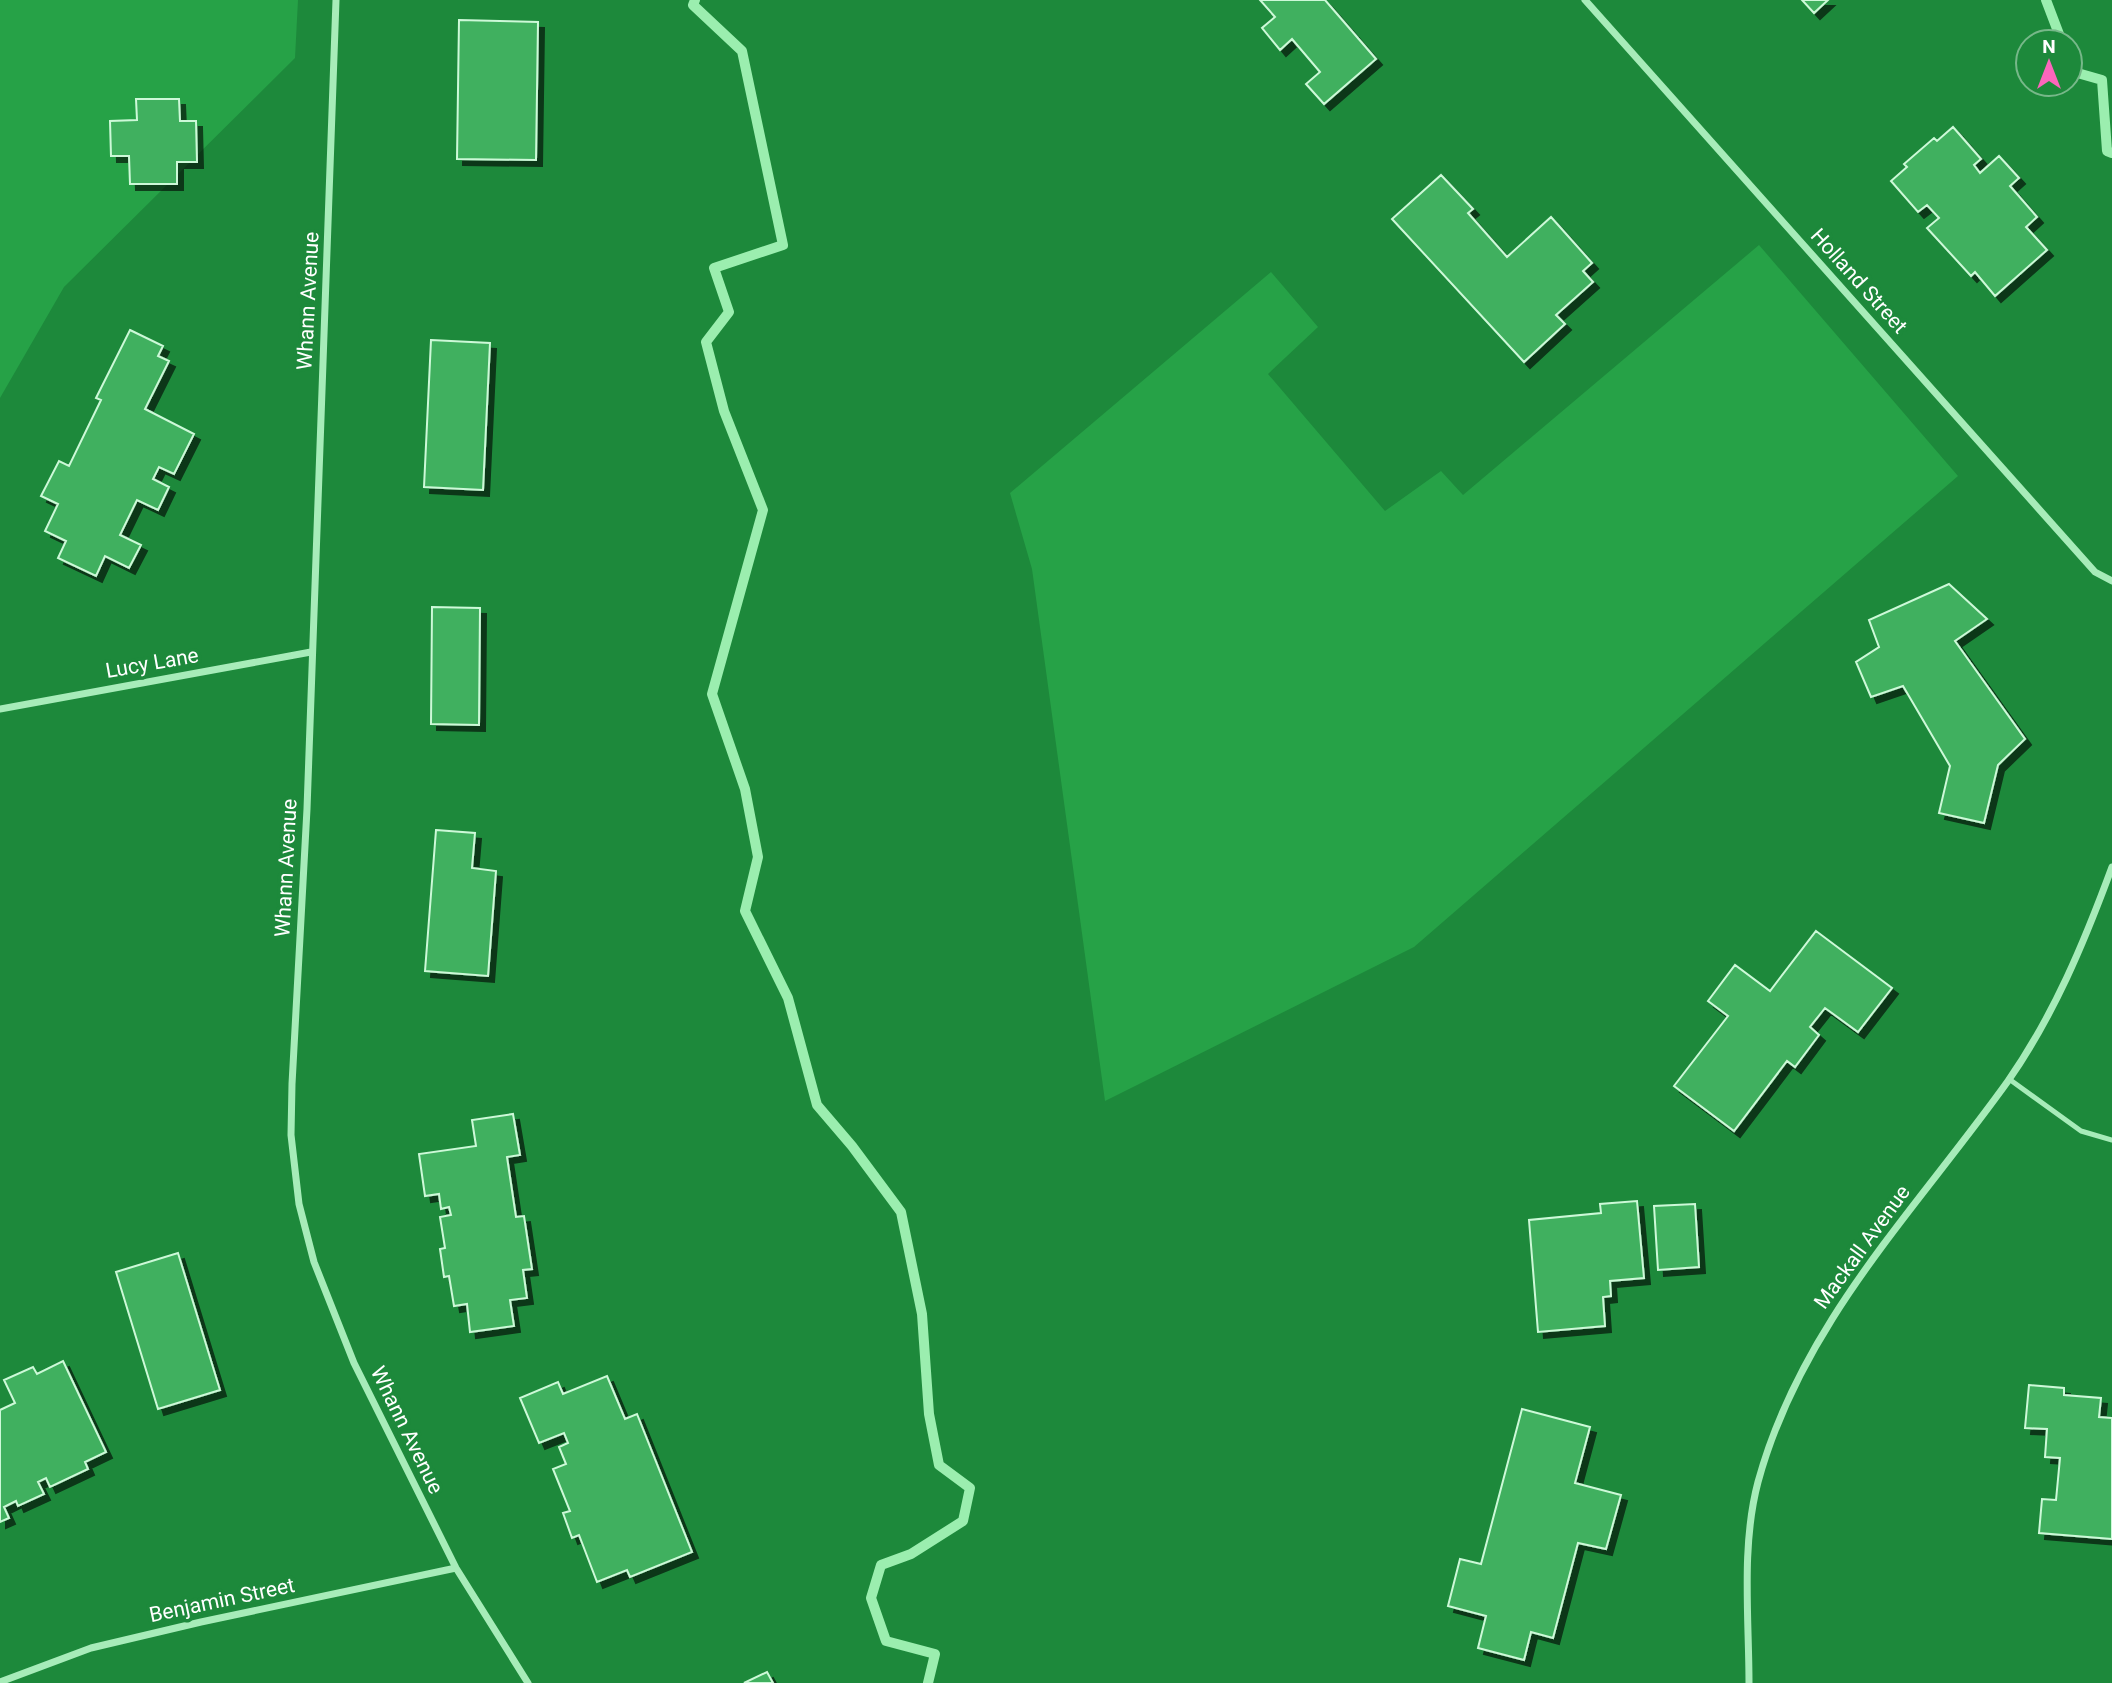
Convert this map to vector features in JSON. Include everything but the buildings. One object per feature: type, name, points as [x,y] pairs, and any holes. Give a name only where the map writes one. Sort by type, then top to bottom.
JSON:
[{"type":"street","name":"Whann Avenue","points":[[337,0],[307,809],[291,1135],[299,1204],[314,1262],[354,1363],[456,1568],[528,1683]]},
{"type":"street","name":"Holland Street","points":[[1585,0],[2095,572],[2112,581]]},
{"type":"street","name":"Lucy Lane","points":[[0,709],[311,652]]},
{"type":"street","name":"Mackall Avenue","points":[[1749,1683],[1749,1551],[1757,1486],[1776,1423],[1835,1310],[2008,1079],[2049,1015],[2076,961],[2112,867]]},
{"type":"street","name":"Benjamin Street","points":[[0,1682],[91,1648],[456,1568]]},
{"type":"lane","points":[[2008,1079],[2081,1131],[2112,1140]]},
{"type":"green space","points":[[0,0],[298,0],[295,58],[64,287],[0,398]]},
{"type":"green space","points":[[1759,245],[1958,476],[1414,947],[1105,1101],[1032,569],[1010,493],[1271,272],[1318,327],[1268,374],[1385,511],[1441,471],[1463,495]]},
{"type":"waterway","points":[[695,0],[693,5],[742,51],[783,245],[714,268],[729,312],[706,342],[724,411],[763,510],[712,694],[745,789],[758,857],[745,911],[788,998],[817,1105],[852,1146],[901,1212],[922,1314],[929,1414],[939,1465],[970,1488],[963,1521],[911,1554],[881,1565],[871,1598],[886,1641],[935,1654],[928,1683]]},
{"type":"waterway","points":[[2046,0],[2057,28]]},
{"type":"waterway","points":[[2084,75],[2102,80],[2107,151],[2112,153]]}]
